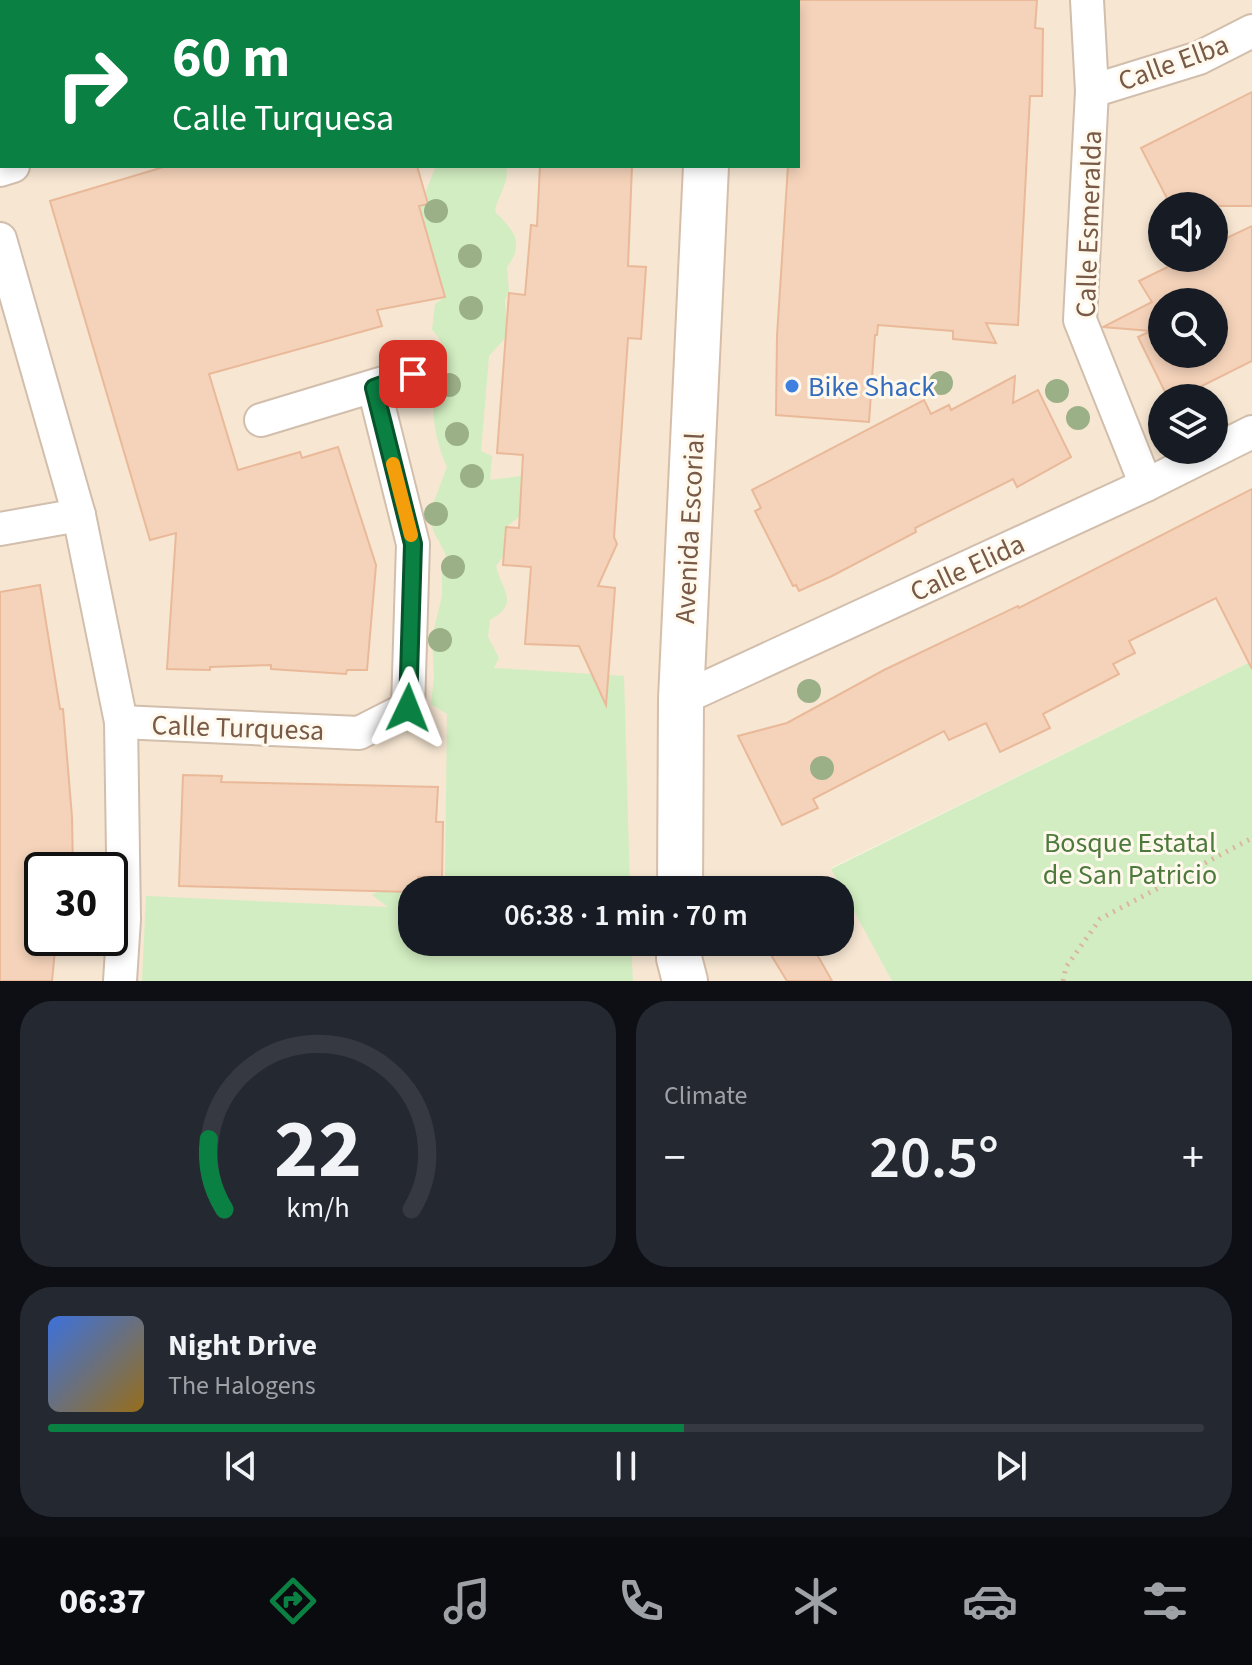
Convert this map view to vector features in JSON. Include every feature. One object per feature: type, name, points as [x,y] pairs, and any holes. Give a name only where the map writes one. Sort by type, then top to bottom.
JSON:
[{"type":"street","name":"Calle Esmeralda","points":[[1087,0],[1092,91],[1080,320],[1146,485]]},
{"type":"street","name":"Calle Elba","points":[[1092,91],[1199,58],[1252,31]]},
{"type":"street","name":"Avenida Escorial","points":[[680,876],[681,699],[706,168]]},
{"type":"street","name":"Calle Turquesa","points":[[0,239],[79,515],[121,722],[124,919],[120,981]]},
{"type":"street","points":[[261,420],[413,374]]},
{"type":"street","name":"Calle Turquesa","points":[[121,722],[359,733],[408,708],[413,544],[374,388]]},
{"type":"street","name":"Calle Elida","points":[[681,699],[1146,485],[1252,432]]},
{"type":"street","points":[[0,529],[79,515]]},
{"type":"street","points":[[679,956],[685,981]]},
{"type":"path","points":[[1063,981],[1066,967],[1100,919],[1252,838]]},
{"type":"shaded area","points":[[800,0],[1252,0],[1252,661],[831,868],[835,876],[398,876],[398,956],[854,956],[854,911],[892,981],[0,981],[0,168],[800,168]]},
{"type":"green space","points":[[435,168],[506,168],[495,212],[512,231],[516,244],[507,267],[507,336],[489,356],[481,451],[492,456],[490,480],[522,476],[534,481],[541,500],[506,527],[508,543],[496,566],[507,602],[505,608],[490,620],[488,637],[499,658],[494,668],[624,676],[630,876],[445,876],[447,714],[431,704],[434,676],[432,638],[442,596],[442,566],[446,555],[433,530],[430,512],[447,467],[436,434],[433,410],[433,386],[442,348],[440,339],[432,330],[435,304],[445,297],[419,206],[428,204],[426,191]]},
{"type":"green space","name":"Bosque Estatal de San Patricio","points":[[1252,661],[1252,981],[892,981],[854,911],[854,876],[835,876],[831,869]]},
{"type":"green space","points":[[379,891],[398,892],[398,956],[632,956],[633,981],[142,981],[146,896],[388,907],[372,895]]},
{"type":"building","points":[[800,0],[1037,0],[1035,28],[1043,29],[1042,96],[1030,96],[1018,325],[986,323],[996,343],[953,339],[953,331],[878,325],[869,422],[776,415],[777,336],[788,168],[800,168]]},
{"type":"building","points":[[1252,92],[1252,206],[1228,206],[1228,192],[1164,192],[1141,148]]},
{"type":"building","points":[[160,168],[418,168],[428,204],[419,206],[445,297],[377,310],[382,326],[209,374],[238,470],[300,452],[302,458],[338,447],[376,565],[367,670],[347,670],[346,674],[271,669],[271,665],[210,667],[210,670],[167,669],[176,533],[150,540],[50,201]]},
{"type":"building","points":[[540,168],[632,168],[628,266],[646,267],[641,339],[628,338],[614,537],[617,544],[598,586],[615,588],[606,705],[579,646],[525,644],[531,567],[503,565],[506,527],[519,528],[523,455],[497,453],[509,293],[525,295],[531,225],[537,226]]},
{"type":"building","points":[[1252,226],[1252,361],[1206,384],[1161,384],[1153,368],[1228,368],[1228,288],[1148,288],[1148,296],[1139,281],[1157,272],[1228,272],[1228,237]]},
{"type":"building","points":[[1148,304],[1148,331],[1103,327]]},
{"type":"building","points":[[1148,332],[1148,357],[1138,337]]},
{"type":"building","points":[[1015,376],[1013,403],[1038,390],[1071,457],[1017,487],[1013,479],[915,528],[916,532],[832,576],[799,591],[796,585],[793,586],[755,511],[761,508],[752,490],[924,400],[931,414],[949,405],[951,410]]},
{"type":"building","points":[[1252,489],[1252,669],[1216,598],[1129,641],[1135,653],[1113,664],[1119,674],[1043,714],[1050,728],[1000,752],[986,723],[949,740],[944,731],[813,799],[818,808],[782,825],[738,736],[787,723],[884,670],[1019,608]]},
{"type":"building","points":[[40,585],[60,709],[63,709],[73,852],[24,852],[24,956],[54,956],[52,981],[0,981],[0,592]]},
{"type":"building","points":[[183,775],[222,776],[221,782],[438,787],[436,822],[443,822],[442,876],[398,876],[398,892],[179,886]]},
{"type":"building","points":[[772,956],[818,956],[832,981],[787,981]]},
{"type":"slow traffic","points":[[393,464],[411,535]]},
{"type":"place","name":"Bike Shack","points":[[792,386]]},
{"type":"route","points":[[408,708],[413,544],[374,388],[413,374]]}]
